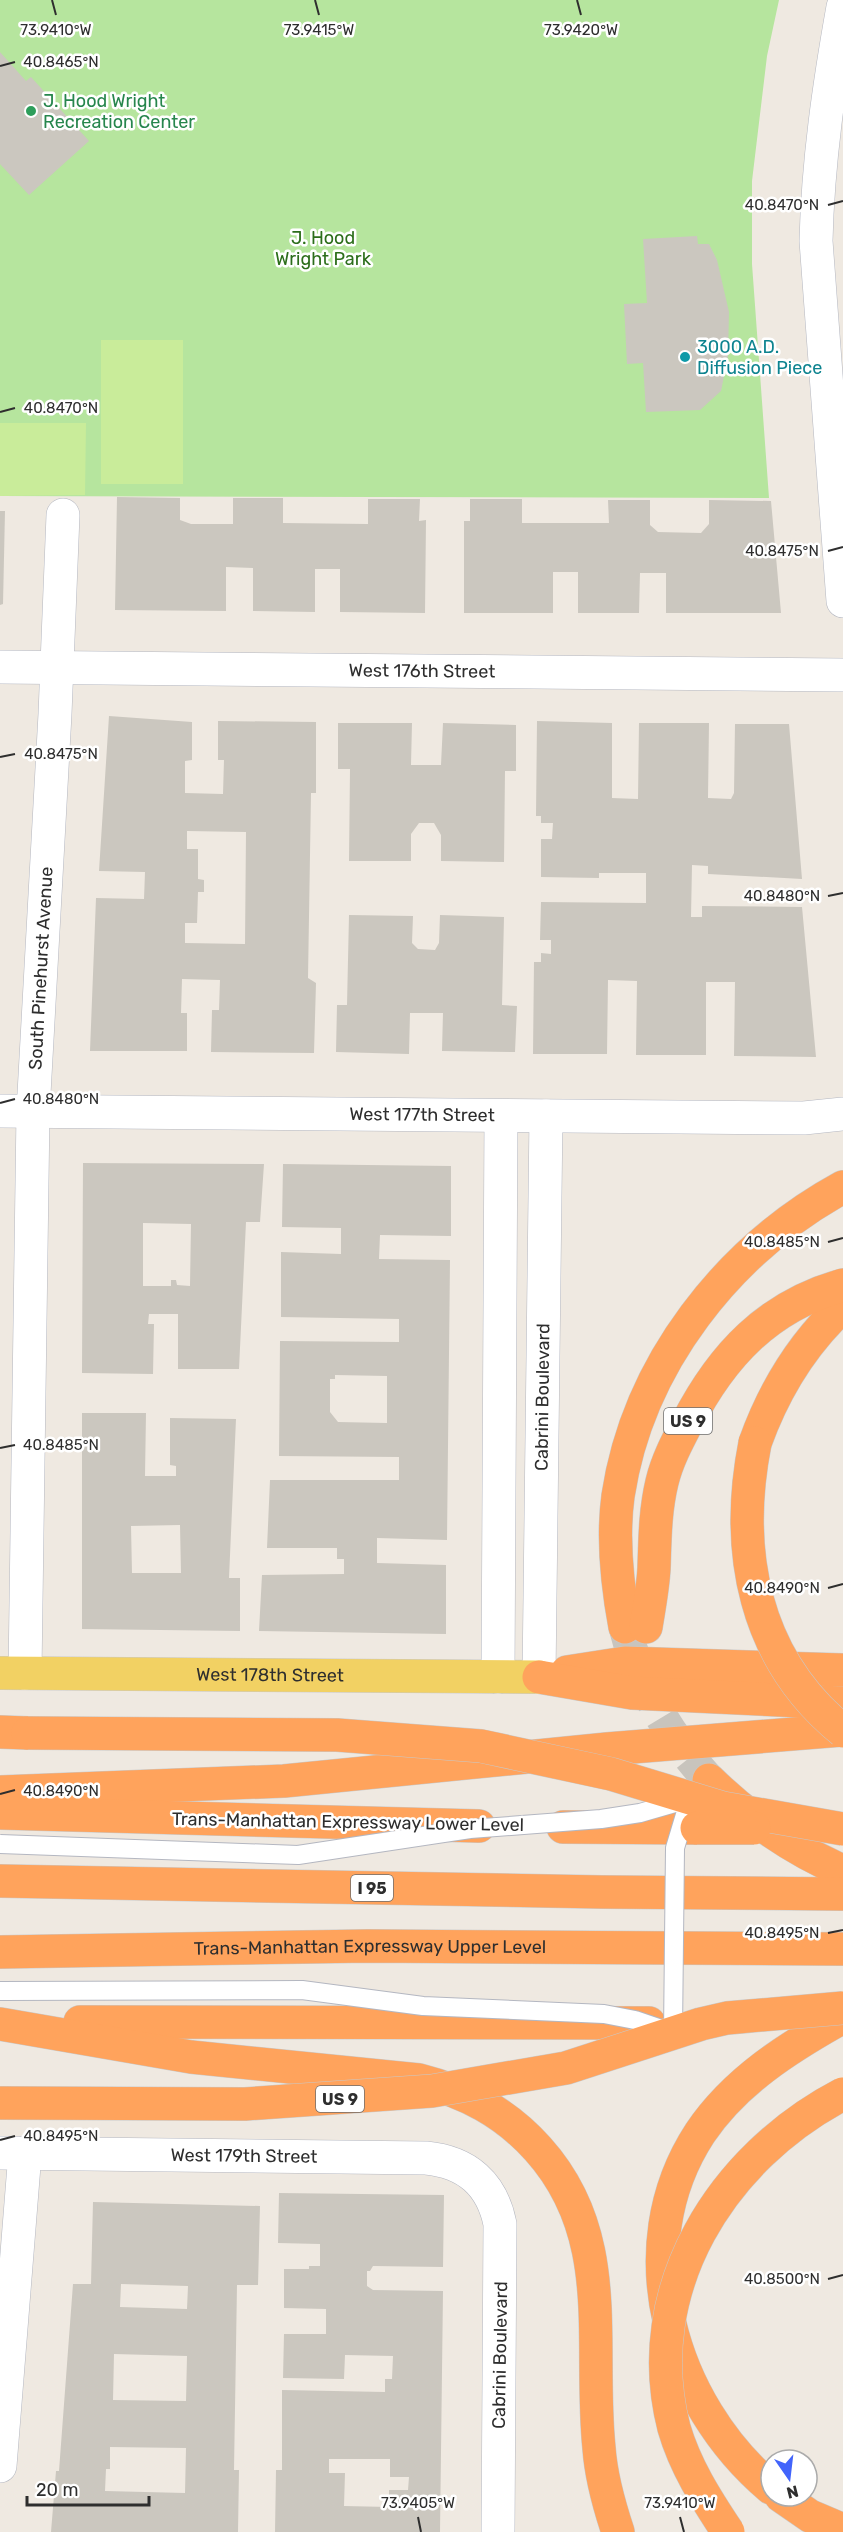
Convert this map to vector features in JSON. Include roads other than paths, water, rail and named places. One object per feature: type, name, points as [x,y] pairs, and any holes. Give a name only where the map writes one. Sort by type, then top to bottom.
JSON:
[{"type":"highway","name":"US 9","points":[[843,1187],[791,1221],[723,1280],[681,1335],[657,1375],[630,1446],[618,1497],[616,1575],[636,1627],[654,1569],[654,1527],[662,1481],[676,1444],[698,1402],[729,1358],[767,1322],[803,1298],[843,1285]]},
{"type":"highway","points":[[843,1306],[812,1338],[791,1366],[764,1418],[755,1443],[749,1473],[746,1539],[749,1567],[756,1597],[773,1642],[797,1682],[843,1730]]},
{"type":"highway","points":[[539,1677],[625,1663],[843,1670]]},
{"type":"highway","points":[[539,1677],[632,1692],[843,1702]]},
{"type":"highway","points":[[0,1792],[284,1781],[607,1749],[843,1730]]},
{"type":"highway","points":[[0,1732],[337,1735],[482,1746],[621,1777],[698,1802],[757,1815],[843,1829]]},
{"type":"highway","points":[[698,1802],[740,1810],[799,1851],[843,1871]]},
{"type":"highway","name":"Trans-Manhattan Expressway Lower Level","points":[[0,1813],[364,1824],[698,1802]]},
{"type":"highway","name":"I 95","points":[[0,1881],[843,1893]]},
{"type":"highway","name":"Trans-Manhattan Expressway Upper Level","points":[[0,1952],[368,1946],[843,1949]]},
{"type":"highway","name":"US 9","points":[[0,2103],[245,2104],[432,2091],[566,2068],[683,2028],[727,2018],[843,2008]]},
{"type":"highway","points":[[759,2478],[722,2438],[688,2382],[675,2343],[665,2297],[664,2232],[681,2170],[695,2142],[714,2114],[770,2062],[843,2017]]},
{"type":"highway","points":[[0,2023],[683,2028],[843,2024]]},
{"type":"highway","points":[[0,2023],[191,2058],[401,2076],[453,2089],[507,2118],[529,2139],[560,2177],[575,2205],[588,2241],[596,2317],[599,2450],[607,2497],[618,2532]]},
{"type":"highway","points":[[728,2532],[706,2500],[687,2465],[675,2428],[665,2355],[674,2294],[698,2235],[717,2200],[769,2146],[798,2122],[843,2094]]},
{"type":"highway","points":[[798,2508],[810,2516],[843,2530]]},
{"type":"main road","name":"West 178th Street","points":[[12,1673],[539,1677]]},
{"type":"street","points":[[843,7],[826,100],[817,200],[816,241],[843,601]]},
{"type":"street","name":"South Pinehurst Avenue","points":[[12,1673],[33,1112],[63,515]]},
{"type":"street","name":"West 176th Street","points":[[0,668],[843,675]]},
{"type":"street","name":"West 177th Street","points":[[0,1111],[804,1118],[843,1114]]},
{"type":"street","points":[[498,1677],[501,1116]]},
{"type":"street","name":"Cabrini Boulevard","points":[[539,1677],[546,1116]]},
{"type":"street","points":[[0,2466],[12,2153]]},
{"type":"street","name":"West 179th Street","points":[[12,2153],[426,2158],[454,2163],[483,2183]]},
{"type":"street","name":"Cabrini Boulevard","points":[[483,2183],[494,2202],[501,2230],[498,2532]]},
{"type":"lane","points":[[0,1844],[298,1855],[470,1829],[611,1818],[698,1802]]},
{"type":"lane","points":[[0,1991],[302,1990],[423,2006],[604,2014],[683,2028],[674,1856],[678,1833],[698,1802]]},
{"type":"tunnel","points":[[625,1627],[639,1671],[657,1709],[680,1745],[709,1780]]},
{"type":"place","name":"J. Hood Wright Recreation Center","points":[[31,111]]},
{"type":"place","name":"3000 A.D. Diffusion Piece","points":[[685,357]]},
{"type":"park label","name":"J. Hood Wright Park","points":[[323,248]]}]
